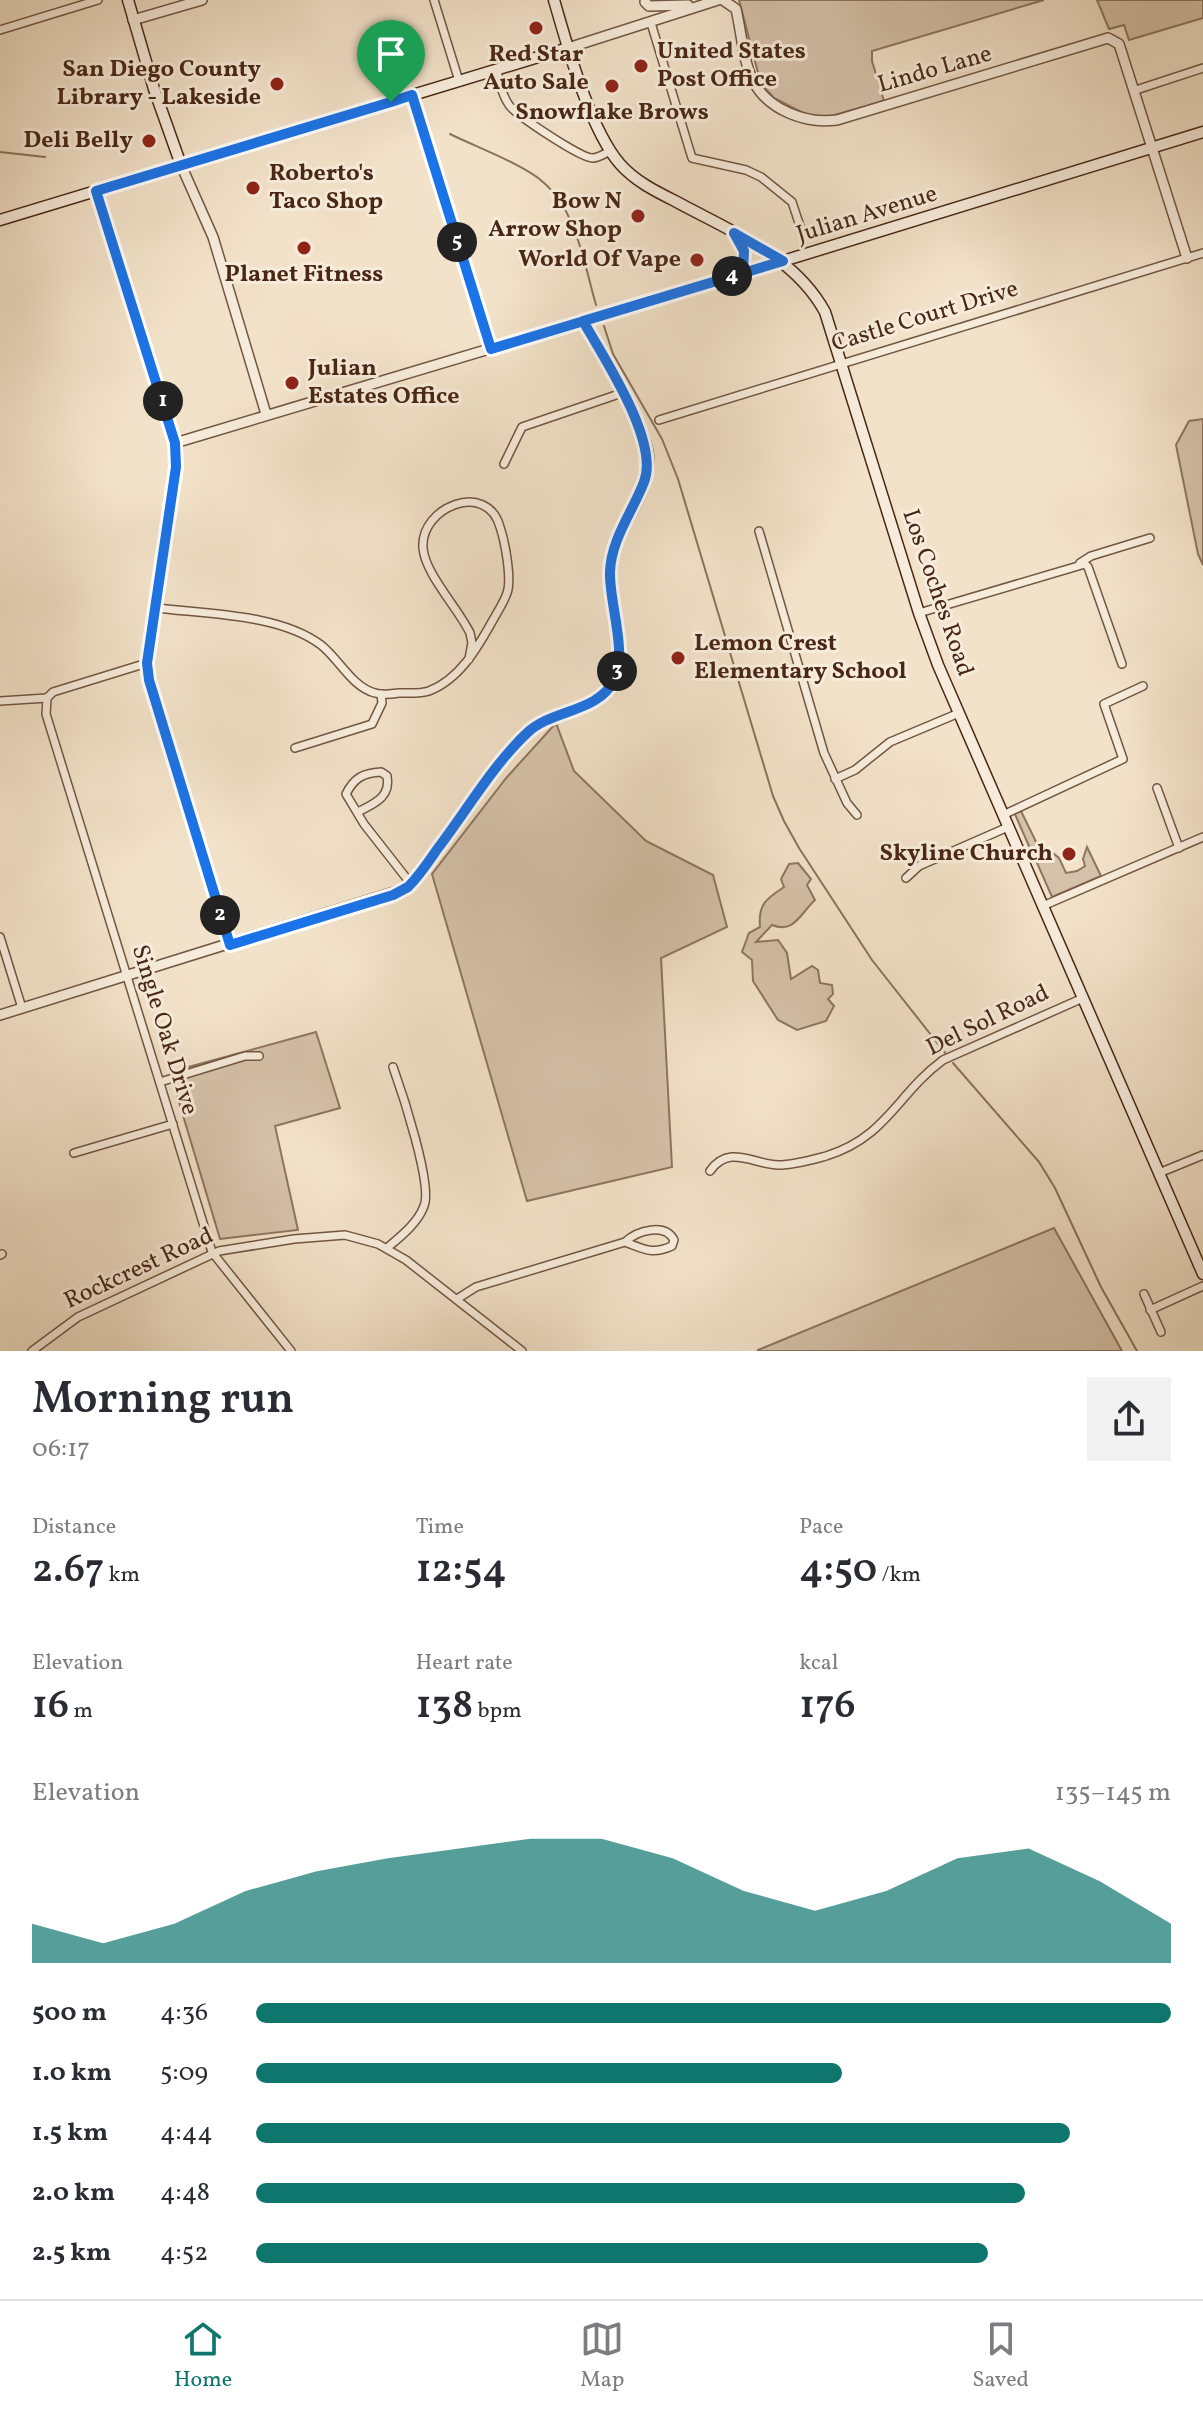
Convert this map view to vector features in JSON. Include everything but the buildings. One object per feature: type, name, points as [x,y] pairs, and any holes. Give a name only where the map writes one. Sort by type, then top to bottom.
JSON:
[{"type":"main road","points":[[128,0],[181,165]]},
{"type":"main road","name":"Los Coches Road","points":[[554,0],[600,134],[620,164],[645,185],[783,261],[820,304],[842,363],[919,613],[959,713],[1203,1274]]},
{"type":"main road","points":[[0,220],[568,48]]},
{"type":"main road","name":"Julian Avenue","points":[[783,261],[1203,132]]},
{"type":"main road","points":[[734,233],[744,251],[743,273]]},
{"type":"street","points":[[0,30],[98,0]]},
{"type":"street","points":[[133,20],[202,0]]},
{"type":"street","points":[[434,0],[459,81]]},
{"type":"street","points":[[568,48],[719,0]]},
{"type":"street","name":"Lindo Lane","points":[[719,0],[736,9],[751,78],[759,93],[768,102],[808,120],[837,120],[1108,38],[1119,44],[1136,90]]},
{"type":"street","points":[[645,1],[649,6],[663,7],[703,4]]},
{"type":"street","points":[[645,1],[692,158],[746,170],[761,177],[792,202],[802,232]]},
{"type":"street","points":[[1187,258],[1136,90],[1203,68]]},
{"type":"street","points":[[497,70],[510,108],[538,129],[584,156],[592,158],[610,151]]},
{"type":"street","points":[[412,95],[491,349]]},
{"type":"street","points":[[181,165],[213,237],[266,414]]},
{"type":"street","points":[[96,191],[175,443],[176,467],[147,663],[153,693],[230,945]]},
{"type":"street","name":"Castle Court Drive","points":[[659,420],[1203,253]]},
{"type":"street","name":"Julian Avenue","points":[[175,443],[783,261]]},
{"type":"street","points":[[0,1015],[393,895],[411,884],[528,732],[549,719],[595,701],[605,693],[615,678],[619,659],[610,565],[649,462],[642,434],[583,321]]},
{"type":"street","points":[[504,464],[522,427],[622,393]]},
{"type":"street","points":[[156,608],[266,622],[301,633],[322,646],[361,687],[381,694],[431,690],[461,668],[469,659],[481,644],[507,594],[509,581],[500,526],[494,514],[470,502],[457,502],[444,509],[423,538],[423,549],[434,575],[470,633],[469,659]]},
{"type":"street","points":[[759,531],[824,753],[847,803],[857,815]]},
{"type":"street","points":[[919,613],[1079,564],[1091,556],[1150,538]]},
{"type":"street","points":[[1079,564],[1088,567],[1122,664]]},
{"type":"street","points":[[0,701],[47,698],[53,692],[147,663]]},
{"type":"street","points":[[1003,815],[1123,759],[1104,704],[1143,686]]},
{"type":"street","points":[[295,748],[372,724],[382,703],[381,694]]},
{"type":"street","name":"Single Oak Drive","points":[[47,698],[46,714],[213,1255],[291,1351]]},
{"type":"street","points":[[835,779],[862,766],[890,742],[959,713]]},
{"type":"street","points":[[358,812],[381,800],[386,793],[387,776],[381,772],[361,776],[352,782],[346,794],[364,824],[411,884]]},
{"type":"street","points":[[1157,788],[1179,848]]},
{"type":"street","points":[[906,878],[919,866],[1008,827]]},
{"type":"street","points":[[1045,905],[1203,837]]},
{"type":"street","points":[[0,937],[22,1008]]},
{"type":"street","name":"Del Sol Road","points":[[710,1171],[718,1163],[734,1156],[787,1165],[858,1143],[880,1127],[925,1075],[943,1060],[1083,998]]},
{"type":"street","points":[[160,1082],[245,1056],[259,1056]]},
{"type":"street","points":[[387,1248],[421,1212],[427,1191],[393,1067]]},
{"type":"street","points":[[74,1153],[173,1124]]},
{"type":"street","points":[[1159,1173],[1203,1155]]},
{"type":"street","points":[[457,1299],[476,1287],[625,1242],[636,1234],[668,1231],[674,1240],[672,1246],[657,1252],[642,1250],[625,1242]]},
{"type":"street","name":"Rockcrest Road","points":[[32,1351],[78,1317],[226,1249],[330,1235],[354,1236],[387,1248],[522,1351]]},
{"type":"street","points":[[1150,1310],[1203,1286]]},
{"type":"street","points":[[1144,1294],[1161,1332]]},
{"type":"shaded area","points":[[739,0],[1044,0],[872,51],[884,101],[824,118],[809,116],[774,98],[761,84]]},
{"type":"shaded area","points":[[1097,0],[1203,0],[1203,18],[1129,40],[1124,25],[1109,29]]},
{"type":"shaded area","points":[[1203,419],[1203,565],[1198,554],[1176,445],[1189,421]]},
{"type":"shaded area","points":[[556,723],[574,771],[646,841],[713,875],[727,927],[661,958],[672,1167],[527,1201],[432,874],[507,777]]},
{"type":"shaded area","points":[[1020,809],[1040,850],[1032,853],[1014,812]]},
{"type":"shaded area","points":[[1087,847],[1101,876],[1052,897],[1034,856],[1049,850],[1059,858],[1066,873],[1085,866],[1083,859]]},
{"type":"shaded area","points":[[798,863],[811,879],[807,885],[815,900],[791,925],[772,925],[756,942],[778,940],[787,953],[791,979],[812,966],[818,970],[820,983],[832,985],[833,994],[828,999],[834,1006],[826,1021],[797,1030],[778,1020],[753,981],[752,960],[742,952],[749,933],[760,927],[764,903],[784,887],[781,879],[789,864]]},
{"type":"shaded area","points":[[316,1032],[340,1108],[275,1126],[298,1230],[220,1239],[170,1072]]},
{"type":"shaded area","points":[[1054,1228],[1122,1351],[758,1351],[758,1350]]},
{"type":"waterway","points":[[450,134],[524,169],[555,194],[578,239],[596,305]]},
{"type":"waterway","points":[[0,152],[45,157]]},
{"type":"waterway","points":[[604,326],[613,354],[662,439],[678,479],[773,796],[784,821],[872,960],[946,1054]]},
{"type":"waterway","points":[[953,1063],[1039,1162],[1055,1188],[1101,1287],[1137,1351]]},
{"type":"place","name":"Red Star Auto Sale","points":[[536,28]]},
{"type":"place","name":"United States Post Office","points":[[641,66]]},
{"type":"place","name":"San Diego County Library - Lakeside","points":[[277,84]]},
{"type":"place","name":"Snowflake Brows","points":[[612,86]]},
{"type":"place","name":"Deli Belly","points":[[149,141]]},
{"type":"place","name":"Roberto's Taco Shop","points":[[253,188]]},
{"type":"place","name":"Bow N Arrow Shop","points":[[638,216]]},
{"type":"place","name":"Planet Fitness","points":[[304,248]]},
{"type":"place","name":"World Of Vape","points":[[697,260]]},
{"type":"place","name":"Julian Estates Office","points":[[292,383]]},
{"type":"place","name":"Lemon Crest Elementary School","points":[[678,658]]},
{"type":"place","name":"Skyline Church","points":[[1069,854]]},
{"type":"route","points":[[391,102],[96,191],[175,443],[176,467],[147,663],[149,680],[230,945],[393,895],[408,887],[528,732],[556,715],[595,701],[609,689],[619,659],[610,565],[649,462],[637,422],[583,321],[743,273],[783,261],[734,233],[744,251],[743,273],[619,311],[583,321],[491,349],[412,95],[391,102]]}]
